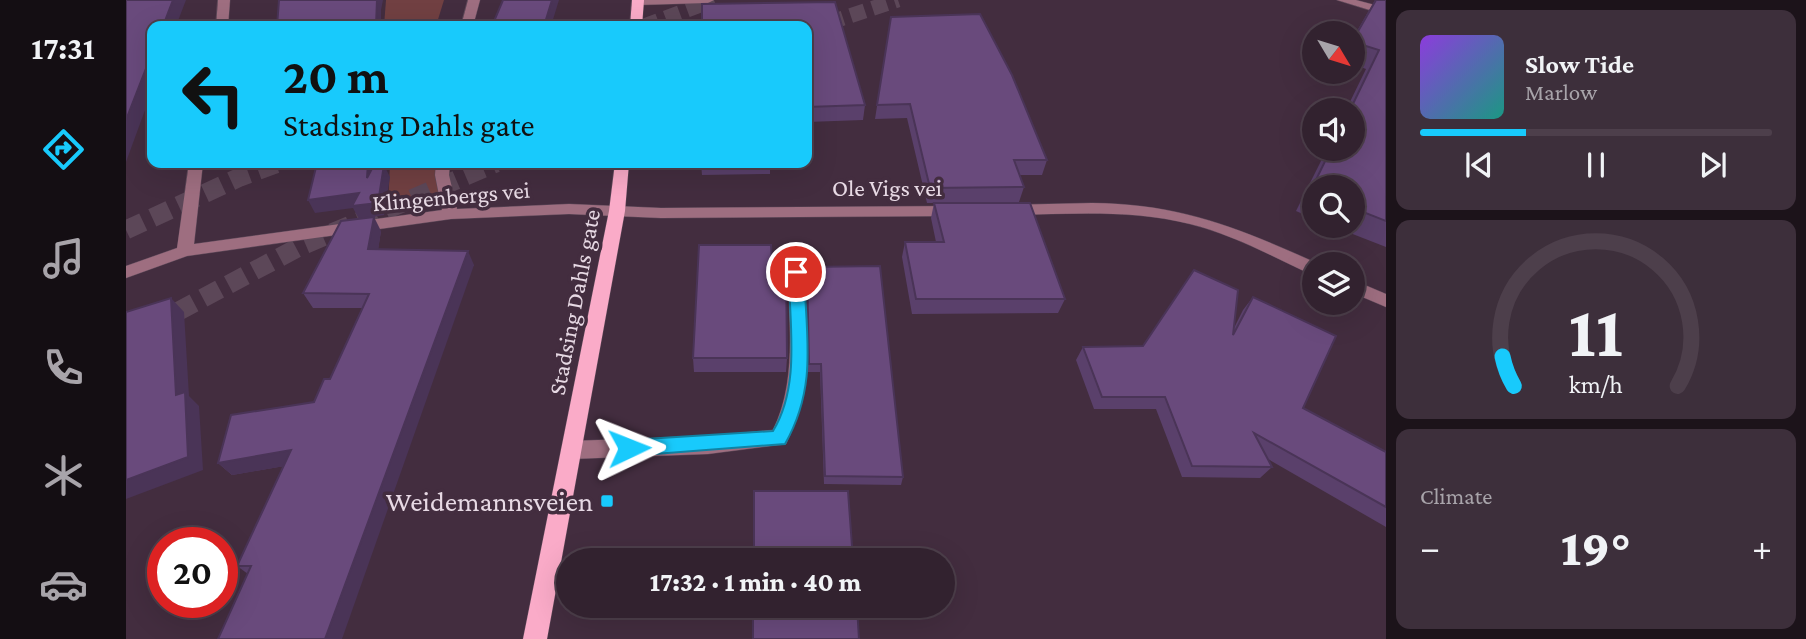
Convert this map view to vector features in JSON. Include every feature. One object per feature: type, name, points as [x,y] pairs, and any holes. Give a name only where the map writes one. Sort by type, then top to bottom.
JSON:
[{"type":"main road","points":[[636,21],[638,1]]},
{"type":"main road","name":"Stadsing Dahls gate","points":[[536,639],[617,211],[621,168]]},
{"type":"street","points":[[222,21],[224,0]]},
{"type":"street","points":[[468,21],[474,0]]},
{"type":"street","points":[[638,1],[708,0]]},
{"type":"street","points":[[1343,0],[1386,12]]},
{"type":"street","points":[[185,251],[195,168]]},
{"type":"street","points":[[443,168],[451,214]]},
{"type":"street","name":"Klingenbergs vei","points":[[126,272],[185,251],[451,214],[569,209],[617,211]]},
{"type":"street","points":[[995,211],[1128,209],[1175,215],[1233,233],[1302,264]]},
{"type":"street","name":"Ole Vigs vei","points":[[617,211],[968,211]]},
{"type":"street","points":[[571,450],[708,445],[779,438],[792,416],[799,386],[796,272]]},
{"type":"street","points":[[1365,291],[1386,300]]},
{"type":"shaded area","points":[[386,0],[444,0],[438,21],[384,21]]},
{"type":"shaded area","points":[[390,168],[438,168],[438,196],[421,205],[388,208]]},
{"type":"building","points":[[126,0],[173,0],[165,21],[147,21],[147,66],[126,120]]},
{"type":"building","points":[[279,0],[377,0],[376,21],[277,21]]},
{"type":"building","points":[[503,0],[552,0],[546,21],[494,21]]},
{"type":"building","points":[[1376,0],[1386,0],[1386,221],[1365,213],[1365,175],[1318,175],[1325,161],[1365,161],[1365,98],[1356,98],[1365,84],[1379,50],[1365,46],[1364,21]]},
{"type":"building","points":[[835,2],[865,105],[812,107],[812,21],[702,21],[702,4]]},
{"type":"building","points":[[980,14],[1012,75],[1047,160],[1014,160],[1024,187],[930,188],[910,104],[877,105],[891,17]]},
{"type":"building","points":[[316,168],[368,168],[367,178],[372,168],[384,168],[378,203],[352,206],[359,193],[308,200]]},
{"type":"building","points":[[934,203],[1030,203],[1065,299],[916,299],[905,242],[944,242]]},
{"type":"building","points":[[374,217],[368,249],[468,251],[325,639],[218,639],[227,618],[238,618],[238,595],[251,566],[238,566],[238,564],[291,450],[218,463],[231,415],[314,402],[324,379],[330,379],[369,294],[303,293],[341,221]]},
{"type":"building","points":[[699,245],[771,245],[772,261],[786,261],[787,358],[693,358]]},
{"type":"building","points":[[880,266],[903,477],[825,476],[821,364],[809,364],[807,267]]},
{"type":"building","points":[[1194,270],[1238,290],[1233,335],[1253,297],[1336,336],[1303,408],[1386,452],[1386,507],[1254,433],[1272,467],[1192,466],[1165,397],[1102,397],[1083,347],[1143,346]]},
{"type":"building","points":[[171,298],[176,395],[185,392],[188,457],[126,480],[126,312]]},
{"type":"building","points":[[754,491],[848,491],[852,548],[754,548]]},
{"type":"building","points":[[753,618],[858,618],[859,639],[753,639]]},
{"type":"tunnel","points":[[657,21],[714,0]]},
{"type":"tunnel","points":[[812,28],[898,0]]},
{"type":"tunnel","points":[[126,230],[264,168]]},
{"type":"tunnel","points":[[126,339],[299,247],[484,168]]},
{"type":"place","name":"Weidemannsveien","points":[[607,501]]},
{"type":"route","points":[[629,448],[708,445],[779,438],[792,416],[799,386],[796,272]]}]
